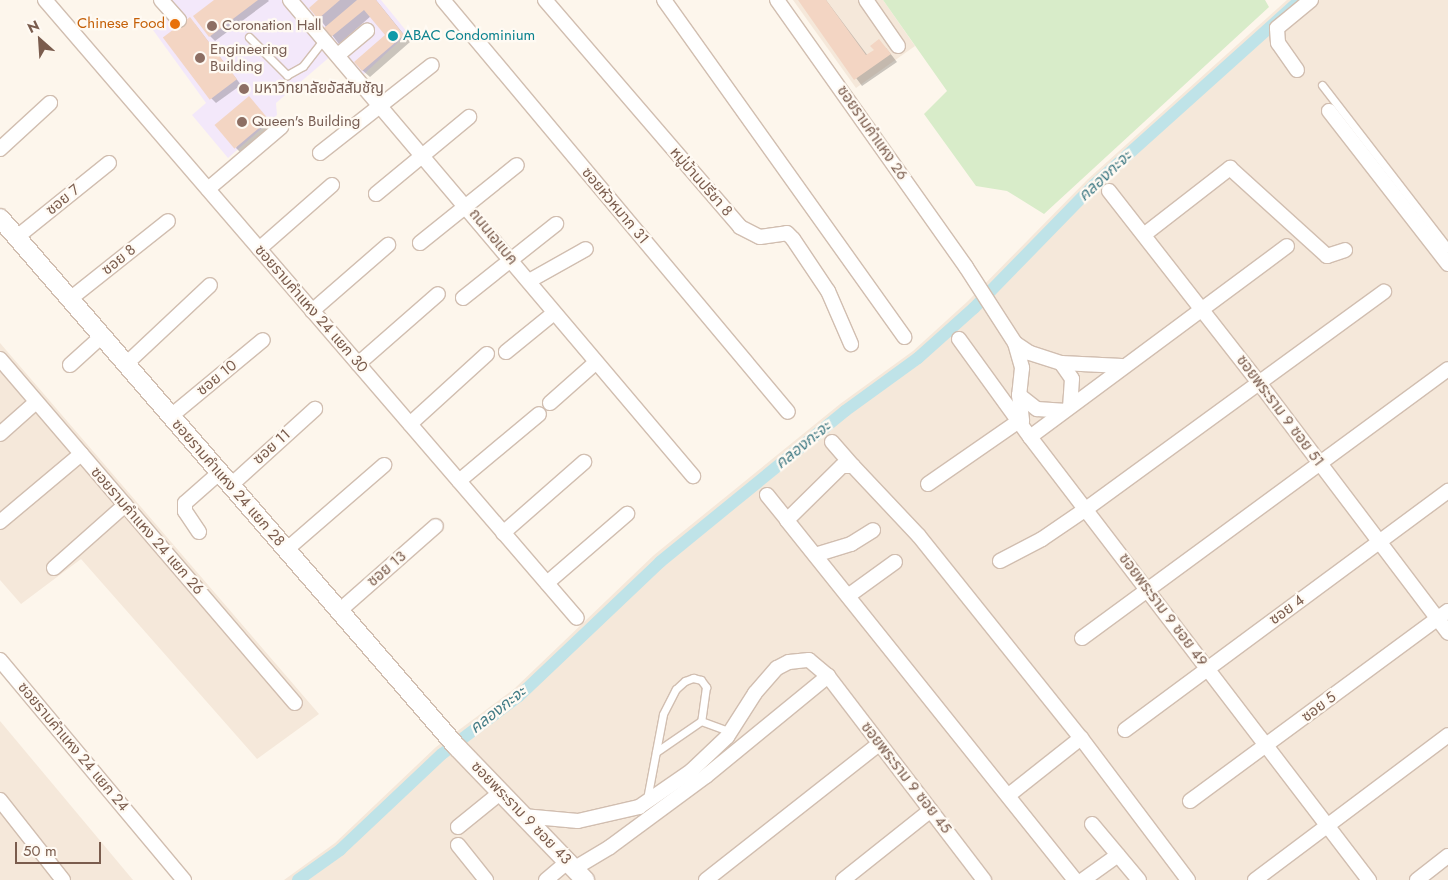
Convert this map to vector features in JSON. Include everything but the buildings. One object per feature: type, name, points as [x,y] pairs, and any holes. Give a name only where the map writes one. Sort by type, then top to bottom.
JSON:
[{"type":"street","name":"ซอยรามคำแหง 24 แยก 30","points":[[44,0],[577,618]]},
{"type":"street","points":[[161,0],[178,20]]},
{"type":"street","name":"ถนนเอแบค","points":[[291,0],[467,206],[595,363],[693,476]]},
{"type":"street","name":"ซอยหัวหมาก 31","points":[[443,0],[788,412]]},
{"type":"street","name":"หมู่บ้านปรีชา 8","points":[[545,0],[740,227],[760,237],[787,233],[793,239],[828,291],[842,329],[851,344]]},
{"type":"street","points":[[664,0],[904,338]]},
{"type":"street","name":"ซอยรามคำแหง 26","points":[[777,0],[966,267],[1015,343],[1022,368],[1019,395],[1024,428]]},
{"type":"street","points":[[866,0],[898,46]]},
{"type":"street","points":[[1297,70],[1278,43],[1277,28],[1311,0]]},
{"type":"street","points":[[338,55],[367,31]]},
{"type":"street","points":[[320,153],[432,66]]},
{"type":"street","points":[[0,149],[50,103]]},
{"type":"street","points":[[1329,110],[1448,264]]},
{"type":"street","points":[[376,194],[469,117]]},
{"type":"street","points":[[208,189],[281,127]]},
{"type":"street","name":"ซอย 7","points":[[17,237],[109,163]]},
{"type":"street","points":[[420,243],[517,165]]},
{"type":"street","points":[[1144,234],[1230,168],[1327,256],[1335,256],[1345,250]]},
{"type":"street","points":[[259,249],[332,185]]},
{"type":"street","name":"ซอยพระราม 9 ซอย 51","points":[[1108,191],[1144,234],[1260,384],[1379,543],[1443,615],[1448,633]]},
{"type":"street","name":"ซอยรามคำแหง 24 แยก 28","points":[[0,218],[338,612],[457,746]]},
{"type":"street","name":"ซอย 8","points":[[70,299],[168,221]]},
{"type":"street","points":[[463,298],[510,258],[556,224]]},
{"type":"street","points":[[312,311],[388,245]]},
{"type":"street","points":[[928,484],[1024,428],[1066,409],[1287,246]]},
{"type":"street","points":[[528,281],[586,249]]},
{"type":"street","points":[[126,364],[210,285]]},
{"type":"street","points":[[1000,561],[1042,539],[1086,509],[1384,292]]},
{"type":"street","points":[[358,364],[438,294]]},
{"type":"street","points":[[506,352],[554,313]]},
{"type":"street","points":[[70,365],[102,336]]},
{"type":"street","name":"ซอยพระราม 9 ซอย 49","points":[[959,339],[1024,428],[1369,880]]},
{"type":"street","name":"ซอย 10","points":[[171,416],[263,340]]},
{"type":"street","points":[[1015,343],[1030,353],[1061,363],[1122,366]]},
{"type":"street","points":[[410,424],[487,354]]},
{"type":"street","name":"ซอยรามคำแหง 24 แยก 26","points":[[0,359],[295,703]]},
{"type":"street","points":[[550,403],[595,363]]},
{"type":"street","points":[[1061,363],[1072,379],[1066,409]]},
{"type":"street","points":[[1082,638],[1448,369]]},
{"type":"street","points":[[1019,395],[1037,409],[1066,409]]},
{"type":"street","points":[[0,434],[36,402]]},
{"type":"street","name":"ซอย 11","points":[[199,532],[184,512],[185,503],[225,479],[314,409]]},
{"type":"street","points":[[458,481],[539,414]]},
{"type":"street","points":[[832,442],[919,536],[1081,738],[1188,880]]},
{"type":"street","points":[[0,522],[81,454]]},
{"type":"street","points":[[504,533],[584,462]]},
{"type":"street","points":[[286,550],[384,465]]},
{"type":"street","points":[[786,520],[833,471],[842,466],[854,466]]},
{"type":"street","name":"ซอย 4","points":[[1126,730],[1207,668],[1448,491]]},
{"type":"street","points":[[767,494],[1075,880]]},
{"type":"street","points":[[54,568],[125,505]]},
{"type":"street","points":[[547,583],[627,514]]},
{"type":"street","name":"ซอย 13","points":[[338,612],[436,526]]},
{"type":"street","points":[[815,554],[851,544],[874,530]]},
{"type":"street","points":[[848,596],[895,562]]},
{"type":"street","name":"ซอย 5","points":[[1190,801],[1443,615]]},
{"type":"street","name":"ซอยรามคำแหง 24 แยก 24","points":[[0,660],[184,880]]},
{"type":"street","name":"ซอยพระราม 9 ซอย 45","points":[[731,732],[755,693],[777,668],[789,662],[809,660],[828,676],[982,879]]},
{"type":"street","points":[[546,880],[576,870],[632,830],[744,744],[828,676]]},
{"type":"street","points":[[522,816],[578,821],[620,814],[647,802],[691,771],[731,732],[744,744]]},
{"type":"street","points":[[1255,880],[1448,735]]},
{"type":"street","points":[[1009,795],[1081,738]]},
{"type":"street","points":[[706,880],[879,744]]},
{"type":"street","name":"ซอยพระราม 9 ซอย 43","points":[[457,746],[522,816],[576,870]]},
{"type":"street","points":[[458,827],[500,793]]},
{"type":"street","points":[[0,800],[63,880]]},
{"type":"street","points":[[843,880],[931,810]]},
{"type":"street","points":[[620,814],[632,830]]},
{"type":"street","points":[[1092,824],[1139,880]]},
{"type":"street","points":[[458,845],[486,880]]},
{"type":"street","points":[[1083,880],[1118,855]]},
{"type":"street","points":[[1417,880],[1448,856]]},
{"type":"lane","points":[[249,37],[287,75],[303,66],[324,39]]},
{"type":"lane","points":[[1322,85],[1448,248]]},
{"type":"lane","points":[[647,802],[656,752],[668,702],[676,689],[693,678],[701,680],[706,687],[701,721],[656,752]]},
{"type":"lane","points":[[701,721],[731,732]]},
{"type":"shaded area","name":"มหาวิทยาลัยอัสสัมชัญ","points":[[167,0],[381,0],[408,33],[363,75],[332,55],[276,103],[277,115],[228,158],[192,115],[206,103],[153,30],[176,10]]},
{"type":"shaded area","points":[[793,0],[883,0],[915,46],[856,88]]},
{"type":"shaded area","points":[[1287,0],[1448,0],[1448,880],[284,880],[335,843],[436,747],[514,689],[654,555],[840,404],[913,351],[968,301],[1088,179]]},
{"type":"shaded area","points":[[0,343],[319,714],[257,759],[81,559],[21,604],[0,580]]},
{"type":"shaded area","points":[[0,721],[133,880],[0,880]]},
{"type":"green space","points":[[883,0],[1265,0],[1269,7],[1044,214],[1007,191],[976,186],[924,114],[947,91]]},
{"type":"waterway","name":"คลองกะจะ","points":[[298,880],[340,850],[442,754],[519,696],[660,562],[845,411],[918,358],[974,308],[1094,185],[1300,0]]},
{"type":"place","name":"Chinese Food","points":[[175,24]]},
{"type":"place","name":"Coronation Hall","points":[[212,26]]},
{"type":"place","name":"ABAC Condominium","points":[[393,36]]},
{"type":"place","name":"Engineering Building","points":[[200,58]]},
{"type":"place","name":"มหาวิทยาลัยอัสสัมชัญ","points":[[244,89]]},
{"type":"place","name":"Queen's Building","points":[[242,122]]}]
